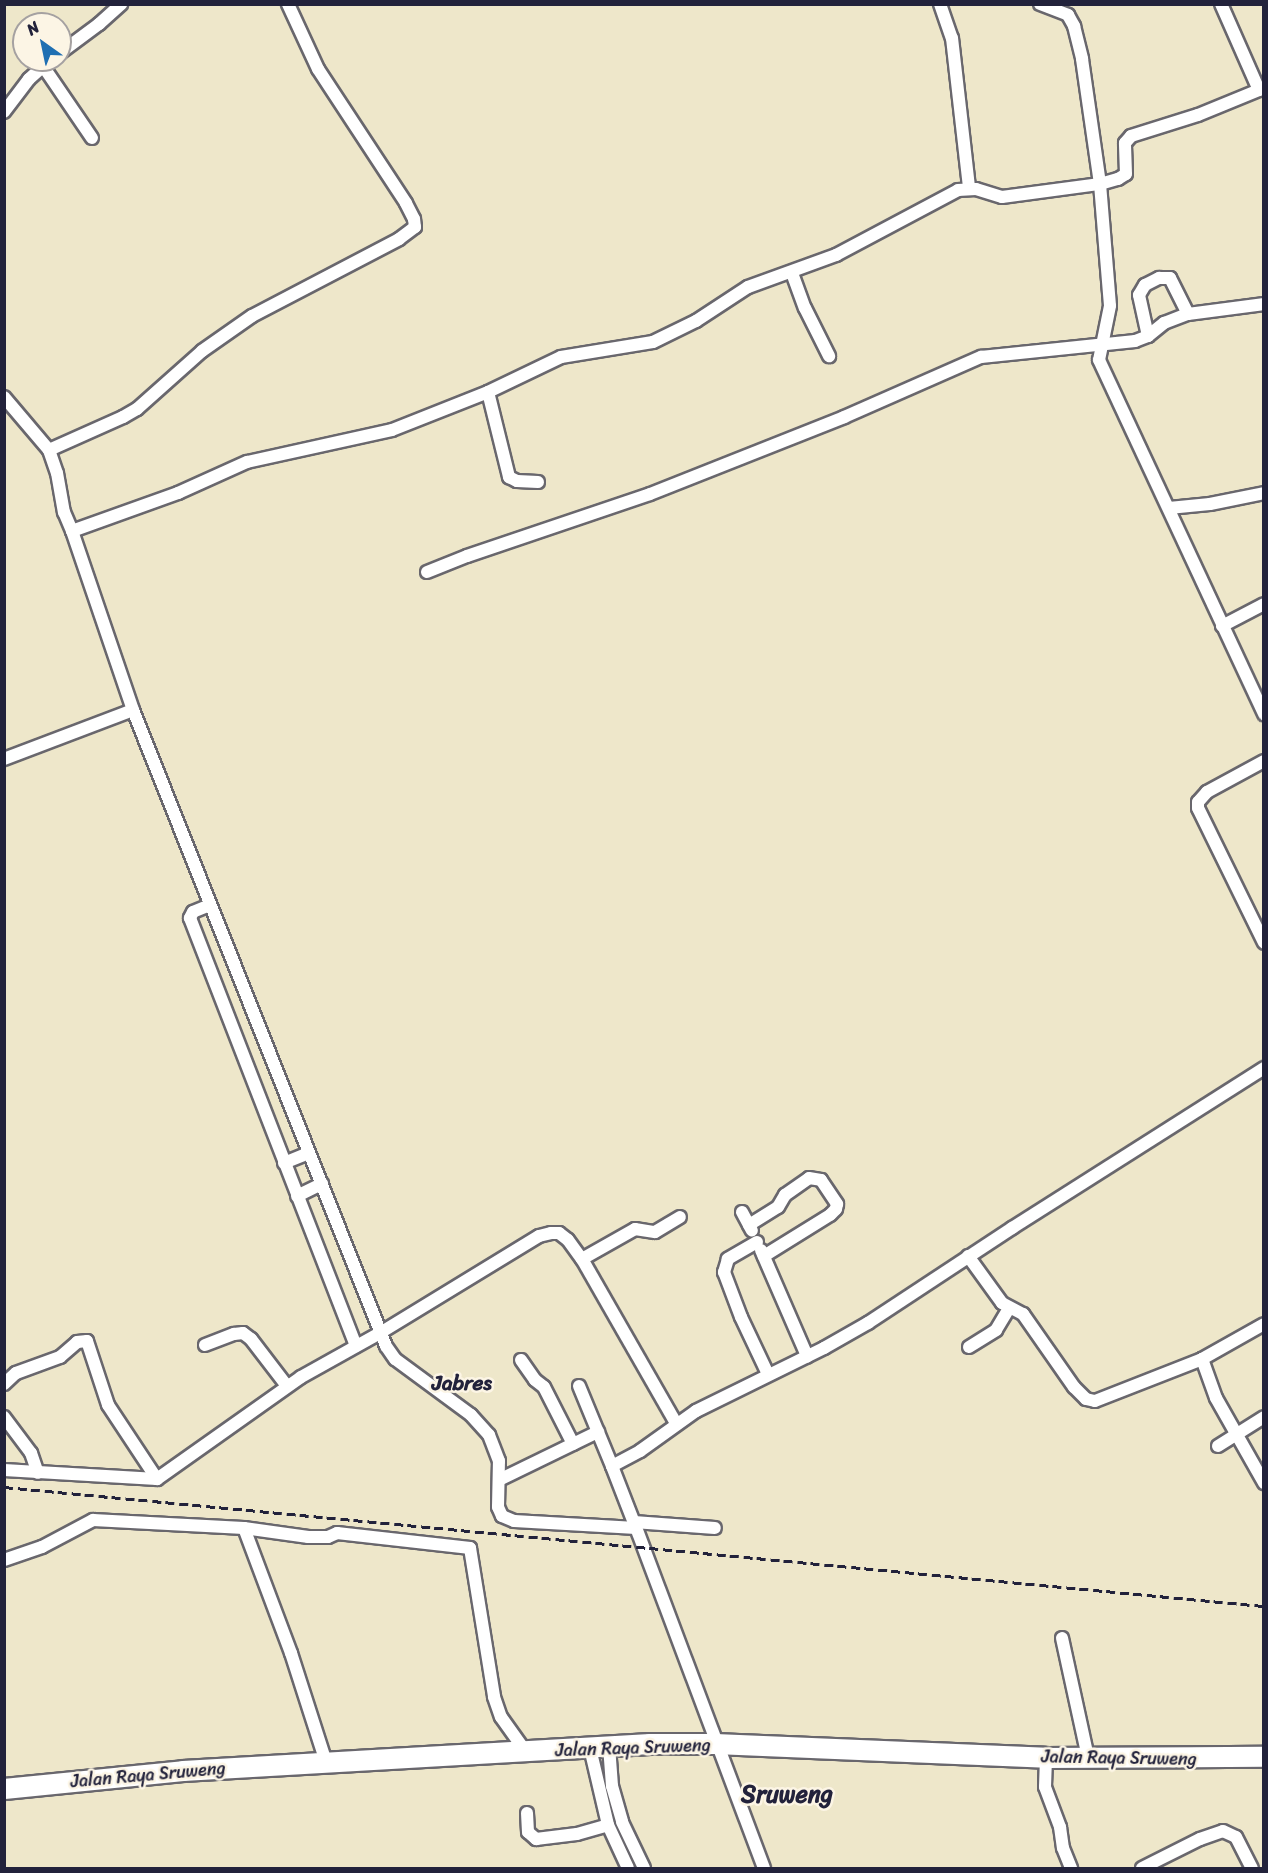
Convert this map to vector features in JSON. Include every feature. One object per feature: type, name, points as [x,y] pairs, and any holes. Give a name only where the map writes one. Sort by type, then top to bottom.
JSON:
[{"type":"highway","name":"Jalan Raya Sruweng","points":[[4,1789],[183,1771],[600,1747],[716,1744],[1046,1758],[1088,1756],[1263,1757]]},
{"type":"street","points":[[72,44],[121,4]]},
{"type":"street","points":[[49,450],[137,409],[202,351],[252,316],[399,239],[415,227],[414,219],[406,203],[318,69],[288,4]]},
{"type":"street","points":[[940,4],[952,38],[969,188]]},
{"type":"street","points":[[1040,4],[1068,15],[1074,26],[1082,58],[1100,184],[1110,306],[1101,345],[1099,360],[1101,368],[1169,508],[1263,714]]},
{"type":"street","points":[[72,531],[178,493],[248,462],[392,430],[488,392],[561,357],[653,342],[696,321],[748,287],[792,273],[851,249],[937,201],[969,188],[1002,197],[1100,184],[1118,179],[1126,174],[1126,139],[1261,89],[1221,4]]},
{"type":"street","points":[[4,112],[17,93],[38,72]]},
{"type":"street","points":[[52,72],[92,138]]},
{"type":"street","points":[[792,273],[805,308],[829,356]]},
{"type":"street","points":[[1148,336],[1139,295],[1146,285],[1159,278],[1170,278],[1188,314]]},
{"type":"street","points":[[427,572],[486,549],[651,494],[844,417],[981,357],[999,353],[1135,341],[1148,336],[1157,327],[1188,314],[1263,304]]},
{"type":"street","points":[[488,392],[509,477],[518,481],[538,482]]},
{"type":"street","points":[[4,397],[49,450],[57,473],[64,512],[133,710],[380,1333],[395,1359],[482,1425],[495,1448],[501,1479],[498,1507],[507,1519],[715,1528]]},
{"type":"street","points":[[1169,508],[1210,504],[1263,493]]},
{"type":"street","points":[[1222,626],[1263,604]]},
{"type":"street","points":[[4,759],[133,710]]},
{"type":"street","points":[[1263,761],[1207,792],[1198,802],[1198,808],[1263,943]]},
{"type":"street","points":[[210,905],[193,912],[190,918],[356,1346]]},
{"type":"street","points":[[612,1466],[639,1451],[676,1423],[868,1323],[968,1256],[1263,1068]]},
{"type":"street","points":[[285,1163],[309,1153]]},
{"type":"street","points":[[749,1225],[778,1206],[785,1195],[809,1178],[821,1180],[837,1204],[836,1209],[830,1215],[764,1256]]},
{"type":"street","points":[[297,1196],[322,1184]]},
{"type":"street","points":[[742,1212],[764,1256],[807,1356]]},
{"type":"street","points":[[582,1259],[635,1229],[655,1232],[680,1216]]},
{"type":"street","points":[[4,1470],[157,1479],[287,1386],[380,1333],[539,1236],[559,1233],[568,1240],[582,1259],[676,1423]]},
{"type":"street","points":[[757,1242],[728,1259],[724,1272],[741,1317],[768,1374]]},
{"type":"street","points":[[968,1256],[1002,1303],[1023,1314],[1080,1394],[1095,1401],[1202,1359],[1263,1324]]},
{"type":"street","points":[[969,1347],[996,1330],[1009,1308]]},
{"type":"street","points":[[205,1345],[234,1334],[243,1334],[251,1339],[287,1386]]},
{"type":"street","points":[[4,1384],[16,1373],[60,1357],[77,1342],[87,1341],[108,1405],[157,1479]]},
{"type":"street","points":[[1202,1359],[1216,1398],[1263,1483]]},
{"type":"street","points":[[521,1360],[532,1377],[548,1393],[573,1444]]},
{"type":"street","points":[[579,1386],[635,1525],[764,1869]]},
{"type":"street","points":[[4,1417],[31,1453],[38,1473]]},
{"type":"street","points":[[1218,1446],[1263,1417]]},
{"type":"street","points":[[501,1479],[598,1432]]},
{"type":"street","points":[[4,1560],[42,1547],[93,1520],[244,1528],[308,1537],[328,1537],[337,1533],[470,1548],[494,1697],[501,1717],[526,1752]]},
{"type":"street","points":[[244,1528],[291,1653],[326,1762]]},
{"type":"street","points":[[1062,1638],[1088,1756]]},
{"type":"street","points":[[600,1747],[608,1826],[628,1869]]},
{"type":"street","points":[[600,1747],[622,1822],[644,1869]]},
{"type":"street","points":[[1046,1758],[1045,1787],[1060,1827],[1063,1848],[1071,1869]]},
{"type":"street","points":[[527,1813],[528,1832],[536,1839],[577,1834],[608,1826]]},
{"type":"street","points":[[1142,1869],[1200,1839],[1223,1831],[1236,1837],[1252,1869]]},
{"type":"railway","points":[[4,1487],[1264,1606]]},
{"type":"district","name":"Jabres","points":[[462,1383]]},
{"type":"district","name":"Sruweng","points":[[787,1795]]}]
